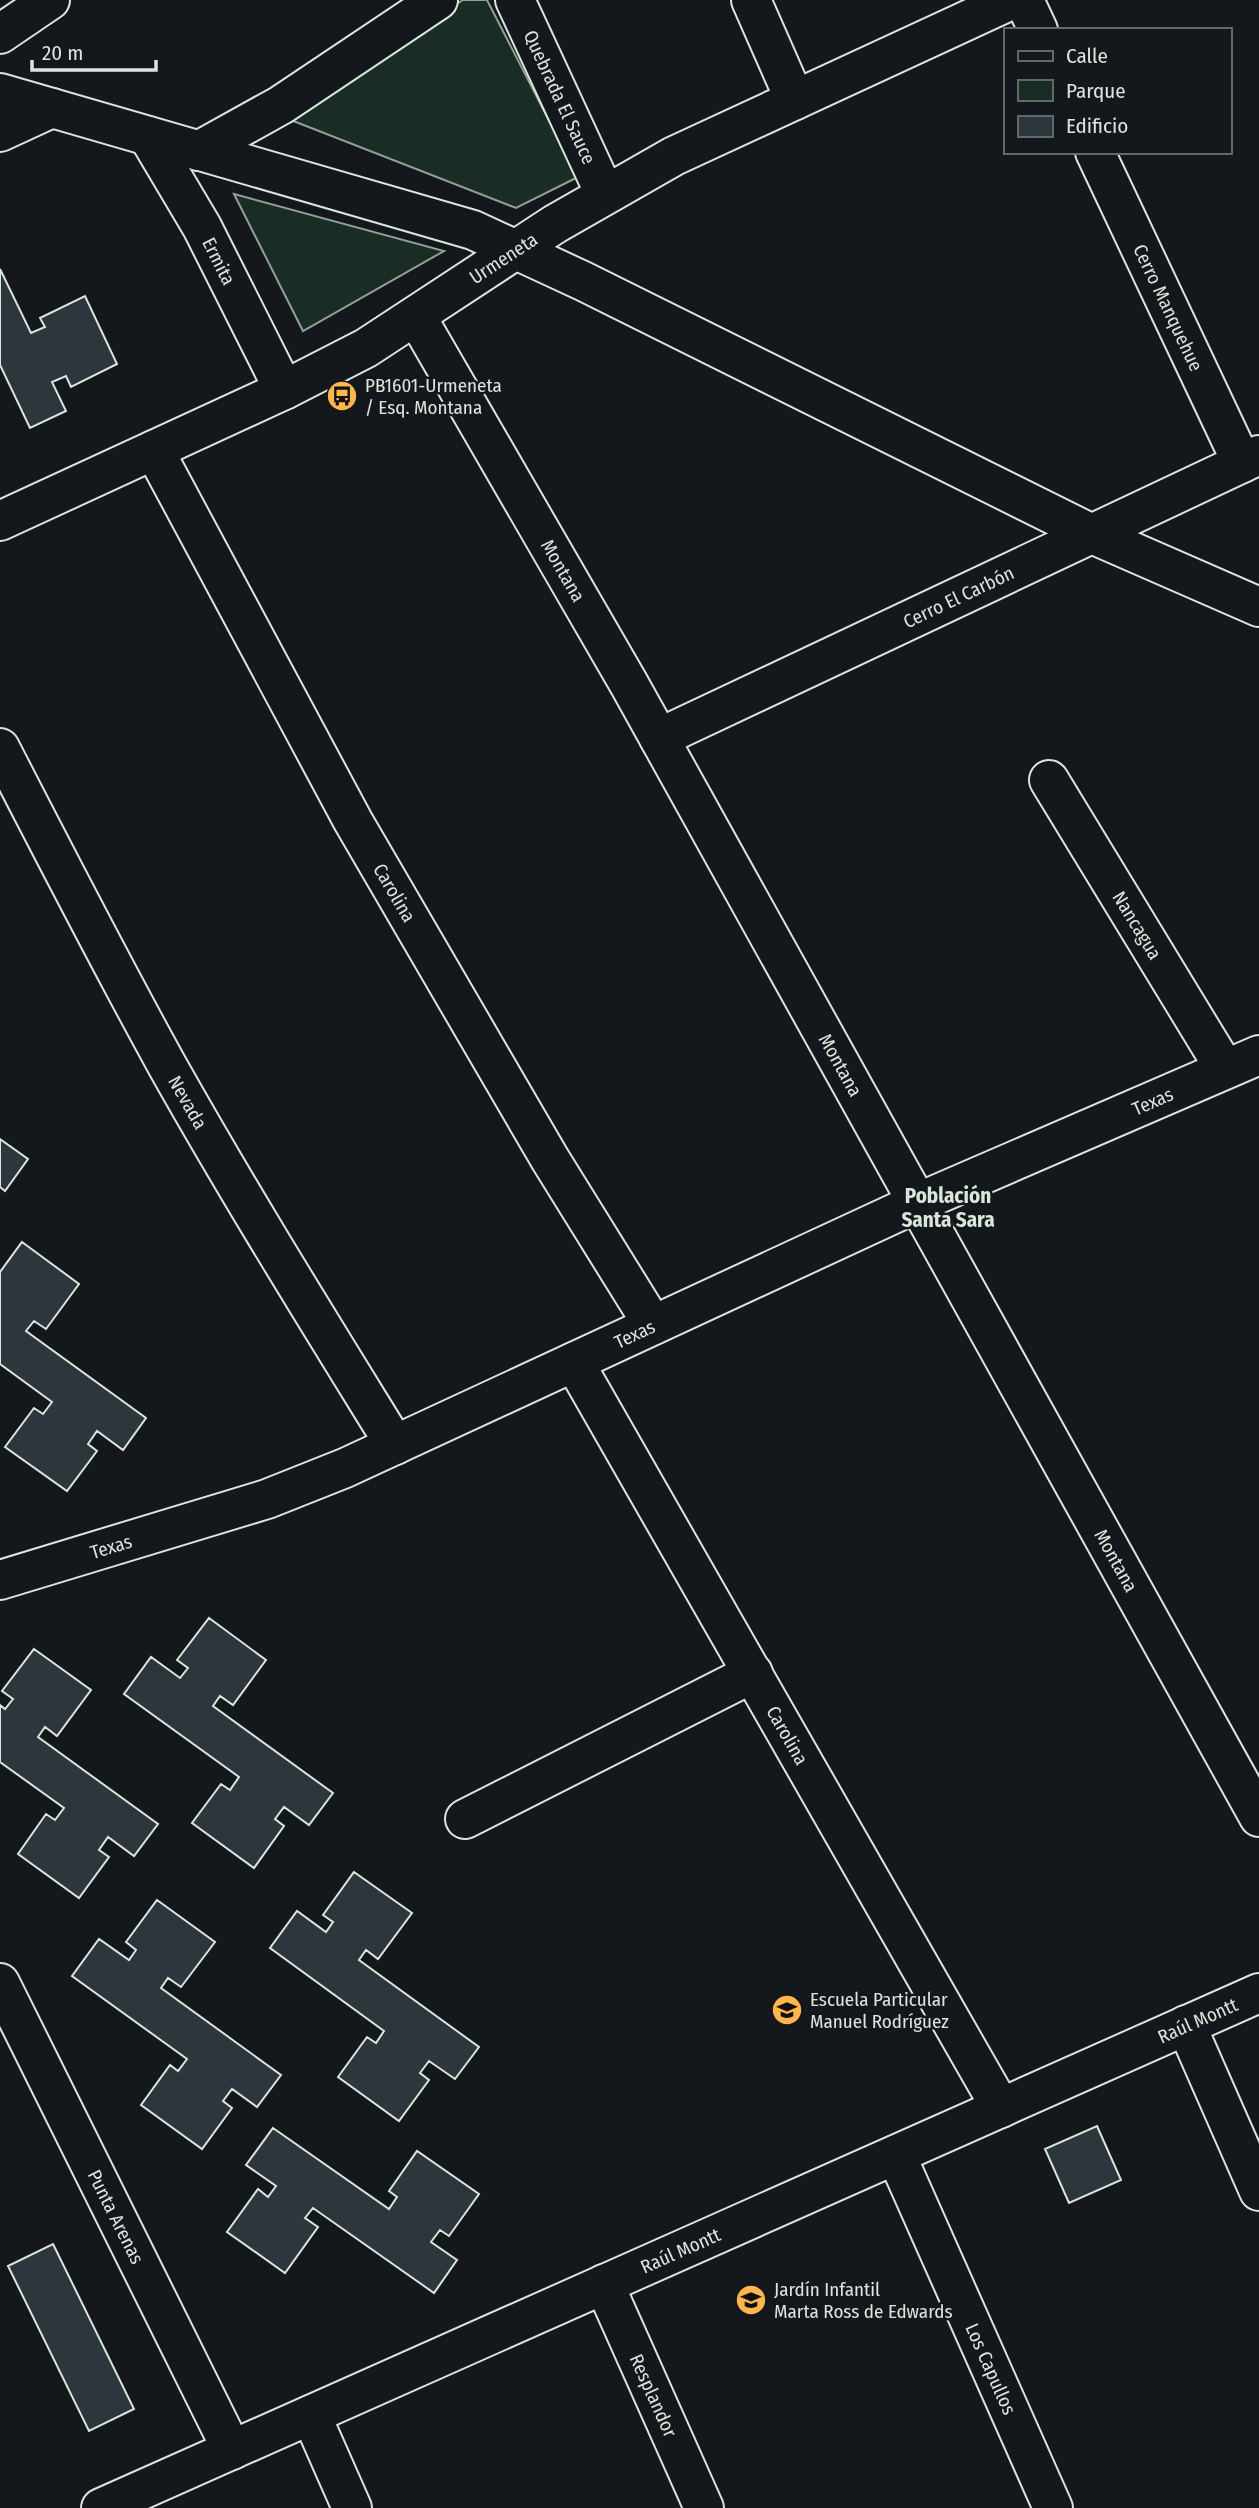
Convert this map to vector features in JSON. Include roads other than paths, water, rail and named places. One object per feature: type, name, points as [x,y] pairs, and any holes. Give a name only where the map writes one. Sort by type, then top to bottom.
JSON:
[{"type":"street","points":[[0,34],[50,0]]},
{"type":"street","points":[[198,151],[281,105],[438,0]]},
{"type":"street","name":"Quebrada El Sauce","points":[[515,0],[606,194]]},
{"type":"street","points":[[751,0],[795,100]]},
{"type":"street","points":[[1004,2],[1036,28]]},
{"type":"street","name":"Urmeneta","points":[[0,521],[284,390],[366,348],[517,249],[674,156],[1004,2]]},
{"type":"street","points":[[0,93],[473,230],[517,249],[1093,534],[1259,607]]},
{"type":"street","points":[[0,132],[52,108]]},
{"type":"street","name":"Ermita","points":[[148,136],[202,227],[284,390]]},
{"type":"street","name":"Cerro Manquehue","points":[[1096,154],[1250,459]]},
{"type":"street","name":"Montana","points":[[416,316],[659,738],[1259,1817]]},
{"type":"street","name":"Carolina","points":[[154,450],[263,656],[400,903],[550,1159],[653,1325]]},
{"type":"street","name":"Cerro El Carbón","points":[[659,738],[1250,459]]},
{"type":"street","name":"Nevada","points":[[0,748],[168,1067],[278,1256],[395,1445]]},
{"type":"street","name":"Nancagua","points":[[1049,780],[1242,1062]]},
{"type":"street","name":"Texas","points":[[0,1580],[267,1499],[345,1468],[917,1203],[1242,1062]]},
{"type":"street","name":"Carolina","points":[[574,1362],[1001,2108]]},
{"type":"street","points":[[465,1819],[753,1672]]},
{"type":"street","name":"Punta Arenas","points":[[0,1983],[232,2449]]},
{"type":"street","name":"Raúl Montt","points":[[101,2508],[1259,1993]]},
{"type":"street","points":[[1186,2025],[1259,2191]]},
{"type":"street","name":"Los Capullos","points":[[896,2155],[1053,2508]]},
{"type":"street","name":"Resplandor","points":[[604,2284],[704,2508]]},
{"type":"street","points":[[311,2415],[352,2508]]},
{"type":"place","name":"PB1601-Urmeneta / Esq. Montana","points":[[342,396]]},
{"type":"place","name":"Escuela Particular Manuel Rodríguez","points":[[787,2010]]},
{"type":"place","name":"Jardín Infantil Marta Ross de Edwards","points":[[751,2300]]},
{"type":"district","name":"Población Santa Sara","points":[[948,1208]]}]
